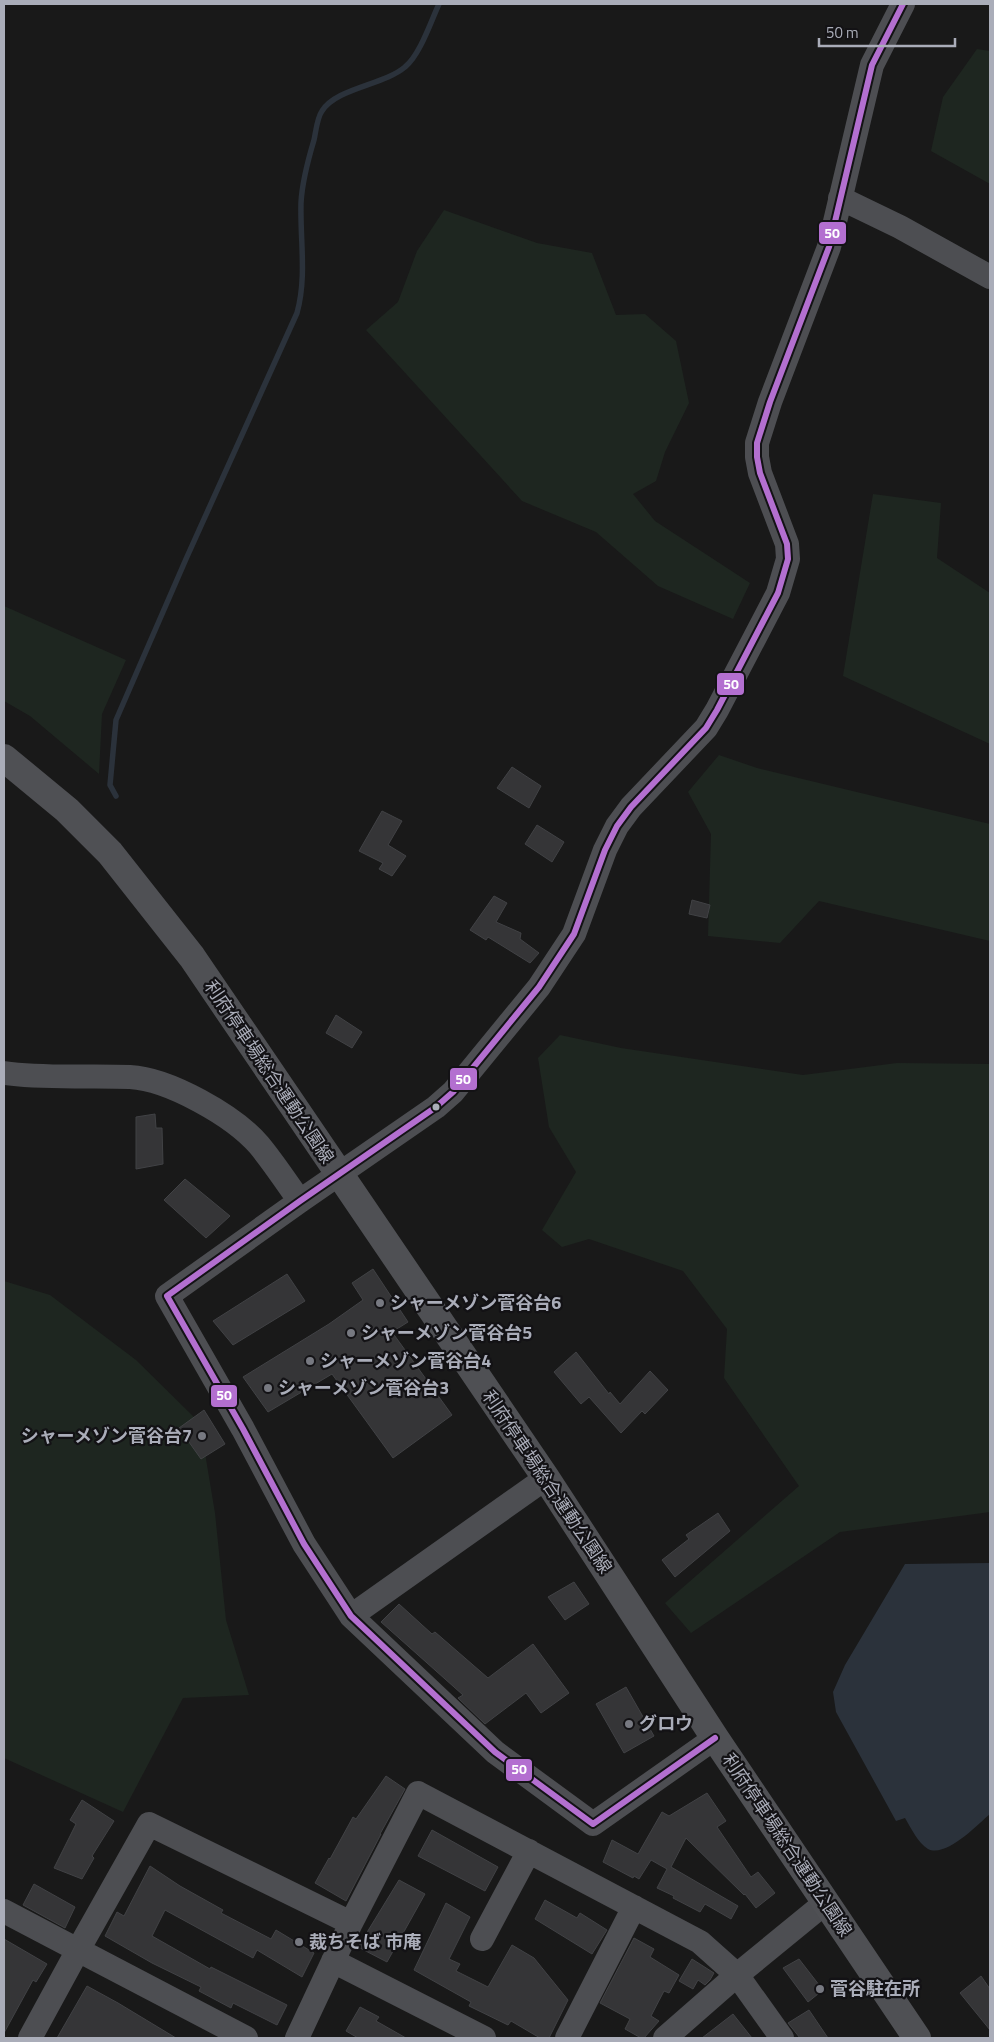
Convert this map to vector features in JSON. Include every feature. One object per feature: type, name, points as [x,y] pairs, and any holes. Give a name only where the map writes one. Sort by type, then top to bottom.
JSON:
[{"type":"main road","name":"利府停車場総合運動公園線","points":[[4,758],[73,816],[110,853],[153,905],[192,957],[546,1478],[715,1738],[917,2038]]},
{"type":"street","points":[[715,1738],[593,1824],[495,1752],[350,1616],[304,1544],[243,1429],[167,1296],[436,1107],[453,1092],[539,987],[574,934],[605,850],[617,826],[631,807],[706,728],[778,593],[788,559],[787,544],[760,474],[757,443],[770,402],[829,247],[863,95],[872,65],[903,4]]},
{"type":"street","points":[[840,198],[900,227],[990,276]]},
{"type":"street","points":[[4,1073],[24,1076],[132,1077],[172,1088],[217,1110],[258,1144],[300,1201]]},
{"type":"street","points":[[350,1616],[546,1478]]},
{"type":"street","points":[[297,2038],[351,1923],[418,1793],[700,1942],[737,1975],[782,2038]]},
{"type":"street","points":[[30,2038],[149,1824],[351,1923]]},
{"type":"street","points":[[482,1939],[528,1851]]},
{"type":"street","points":[[665,2038],[737,1975],[826,1903]]},
{"type":"street","points":[[567,2038],[634,1907]]},
{"type":"street","points":[[4,1911],[246,2038]]},
{"type":"street","points":[[333,1961],[484,2038]]},
{"type":"shaded area","points":[[977,49],[990,51],[990,184],[931,151],[943,97]]},
{"type":"shaded area","points":[[444,210],[537,243],[592,253],[616,315],[645,314],[676,341],[689,403],[665,452],[656,481],[633,494],[655,521],[750,583],[733,619],[658,586],[596,532],[522,501],[366,330],[398,302],[417,251]]},
{"type":"shaded area","points":[[873,494],[941,503],[937,558],[990,593],[990,744],[843,676]]},
{"type":"shaded area","points":[[4,606],[126,660],[102,714],[99,774],[30,716],[4,701]]},
{"type":"shaded area","points":[[719,755],[757,768],[990,824],[990,941],[819,901],[780,943],[708,936],[711,834],[688,792]]},
{"type":"shaded area","points":[[560,1035],[621,1048],[803,1075],[897,1063],[990,1064],[990,1512],[840,1532],[691,1633],[665,1603],[799,1486],[724,1378],[727,1329],[683,1271],[589,1239],[562,1247],[542,1230],[576,1172],[549,1127],[538,1058]]},
{"type":"shaded area","points":[[4,1281],[50,1295],[136,1360],[200,1423],[215,1513],[226,1620],[249,1695],[183,1698],[123,1812],[4,1758]]},
{"type":"shaded area","points":[[990,1563],[990,1814],[961,1839],[952,1845],[935,1851],[928,1849],[921,1843],[905,1818],[896,1821],[836,1712],[833,1692],[845,1665],[905,1564]]},
{"type":"building","points":[[512,767],[541,786],[529,808],[497,788]]},
{"type":"building","points":[[382,811],[402,821],[388,845],[406,856],[392,876],[379,869],[383,863],[359,851]]},
{"type":"building","points":[[537,825],[564,842],[552,862],[525,844]]},
{"type":"building","points":[[494,896],[507,903],[496,922],[521,933],[520,939],[539,953],[530,963],[488,937],[486,940],[470,930]]},
{"type":"building","points":[[692,900],[710,905],[707,918],[689,914]]},
{"type":"building","points":[[336,1015],[362,1032],[352,1048],[326,1033]]},
{"type":"building","points":[[155,1114],[156,1128],[162,1128],[163,1164],[136,1169],[136,1117]]},
{"type":"building","points":[[185,1179],[230,1216],[206,1238],[164,1200]]},
{"type":"building","points":[[373,1269],[408,1322],[392,1332],[452,1415],[393,1458],[332,1374],[268,1412],[243,1377],[329,1324],[363,1300],[352,1283]]},
{"type":"building","points":[[287,1274],[305,1301],[233,1345],[213,1321]]},
{"type":"building","points":[[576,1352],[609,1394],[610,1392],[620,1404],[650,1371],[668,1390],[645,1414],[642,1411],[621,1433],[589,1397],[581,1404],[554,1372]]},
{"type":"building","name":"シャーメゾン菅谷台7","points":[[204,1410],[225,1444],[201,1459],[179,1428]]},
{"type":"building","points":[[718,1513],[730,1531],[675,1577],[662,1560],[689,1539],[686,1535]]},
{"type":"building","points":[[574,1582],[589,1604],[565,1620],[548,1597]]},
{"type":"building","points":[[399,1604],[432,1634],[435,1632],[488,1678],[533,1644],[569,1693],[541,1713],[526,1693],[485,1724],[458,1698],[463,1695],[381,1622]]},
{"type":"building","points":[[626,1687],[654,1736],[624,1753],[596,1704]]},
{"type":"building","points":[[386,1776],[405,1789],[346,1901],[315,1883],[353,1817],[356,1819]]},
{"type":"building","points":[[707,1793],[726,1821],[717,1827],[751,1877],[758,1872],[775,1893],[756,1908],[745,1894],[686,1838],[671,1867],[738,1906],[731,1919],[705,1904],[700,1912],[657,1888],[667,1869],[651,1860],[639,1879],[634,1876],[633,1878],[603,1862],[612,1840],[638,1854],[662,1812],[669,1816]]},
{"type":"building","points":[[82,1800],[114,1821],[92,1856],[94,1858],[82,1879],[54,1868],[76,1824],[70,1820]]},
{"type":"building","points":[[432,1830],[498,1867],[485,1891],[418,1856]]},
{"type":"building","points":[[150,1866],[180,1886],[223,1910],[221,1913],[271,1939],[276,1930],[314,1953],[302,1977],[257,1950],[253,1958],[165,1910],[152,1936],[210,1969],[211,1967],[287,2005],[277,2025],[233,2003],[231,2008],[199,1991],[201,1987],[152,1963],[105,1936],[117,1912],[124,1916]]},
{"type":"building","points":[[399,1880],[425,1894],[387,1962],[358,1947]]},
{"type":"building","points":[[34,1884],[75,1907],[65,1928],[23,1905]]},
{"type":"building","points":[[545,1900],[577,1918],[580,1913],[607,1930],[592,1954],[535,1919]]},
{"type":"building","points":[[446,1903],[470,1917],[449,1959],[460,1964],[456,1971],[488,1987],[512,1945],[534,1958],[568,2000],[549,2038],[540,2038],[511,2021],[508,2025],[469,2006],[471,2002],[414,1970]]},
{"type":"building","points":[[634,1938],[654,1949],[650,1957],[679,1975],[669,1993],[664,1991],[651,2016],[659,2021],[644,2038],[625,2029],[630,2019],[600,2003]]},
{"type":"building","points":[[4,1939],[47,1964],[36,1982],[33,1980],[4,2033]]},
{"type":"building","points":[[692,1959],[714,1973],[705,1985],[698,1980],[693,1989],[679,1981]]},
{"type":"building","points":[[799,1959],[823,1990],[808,2002],[783,1968]]},
{"type":"building","points":[[981,1976],[990,1989],[990,2030],[960,1993]]},
{"type":"building","points":[[87,1986],[118,2003],[176,2038],[57,2038]]},
{"type":"building","points":[[360,2007],[379,2017],[376,2021],[406,2038],[358,2038],[346,2031]]},
{"type":"building","points":[[809,2010],[828,2038],[800,2038],[788,2023]]},
{"type":"building","points":[[733,2014],[752,2038],[702,2038]]},
{"type":"waterway","points":[[116,796],[110,785],[116,720],[297,313],[302,286],[302,195],[319,117],[329,103],[338,97],[385,78],[405,67],[416,54],[439,4]]},
{"type":"transit line","name":"50","points":[[715,1738],[593,1824],[495,1752],[351,1616],[304,1544],[243,1429],[167,1296],[436,1107],[453,1092],[539,987],[574,934],[605,850],[617,826],[631,807],[706,728],[717,710],[778,593],[788,559],[787,544],[760,473],[757,443],[770,402],[829,247],[872,65],[903,4]]},
{"type":"place","name":"シャーメゾン菅谷台6","points":[[380,1303]]},
{"type":"place","name":"シャーメゾン菅谷台5","points":[[351,1333]]},
{"type":"place","name":"シャーメゾン菅谷台4","points":[[310,1361]]},
{"type":"place","name":"シャーメゾン菅谷台3","points":[[268,1388]]},
{"type":"place","name":"シャーメゾン菅谷台7","points":[[202,1436]]},
{"type":"place","name":"グロウ","points":[[629,1724]]},
{"type":"place","name":"裁ちそば 市庵","points":[[299,1942]]},
{"type":"place","name":"菅谷駐在所","points":[[820,1989]]}]
